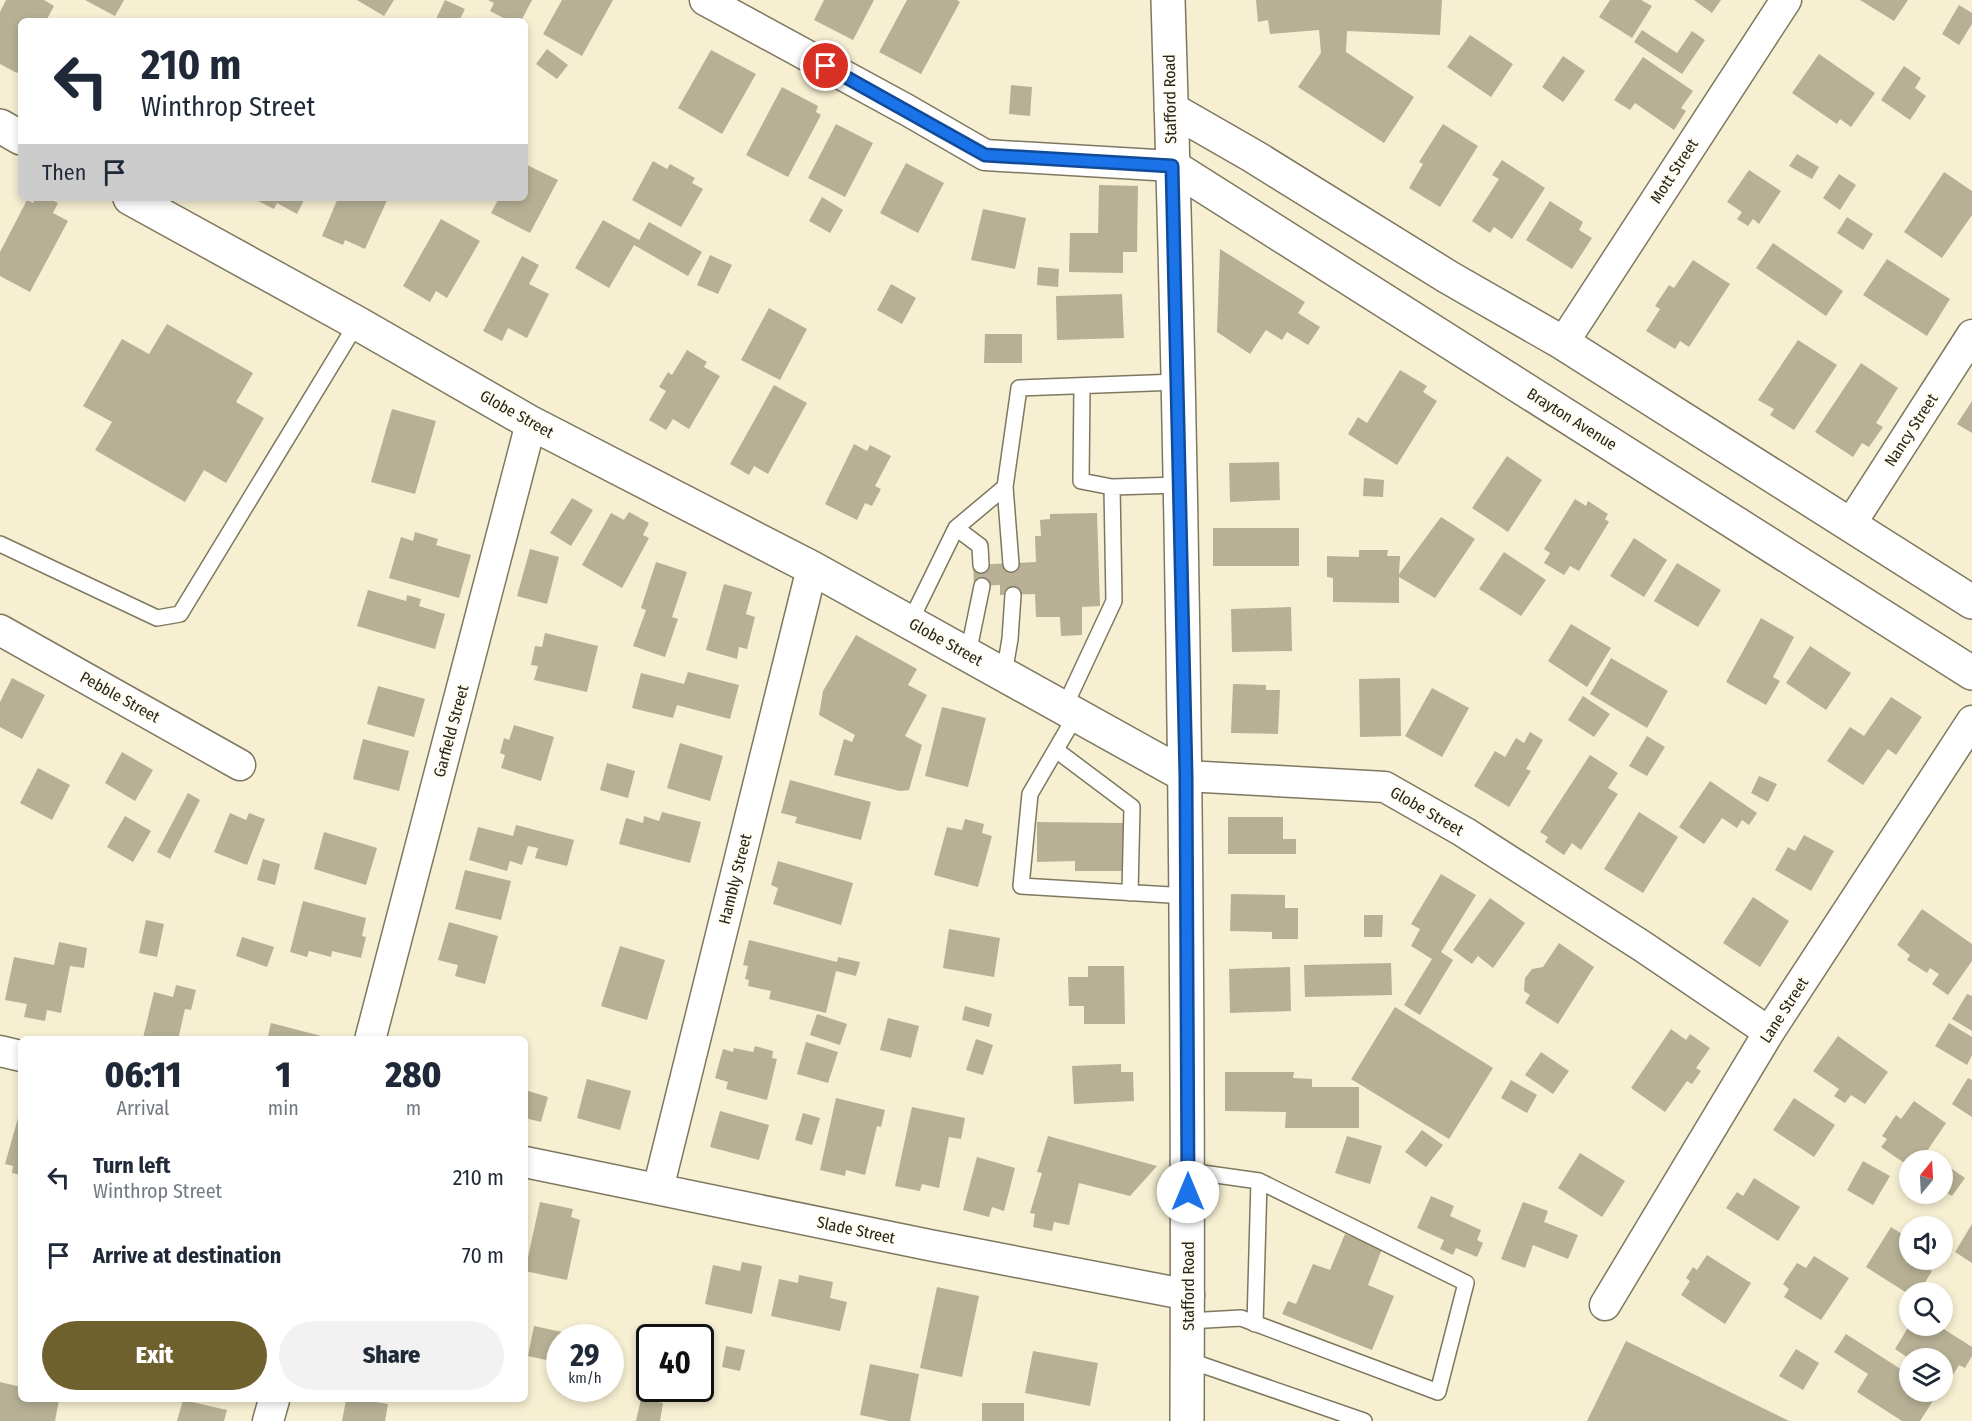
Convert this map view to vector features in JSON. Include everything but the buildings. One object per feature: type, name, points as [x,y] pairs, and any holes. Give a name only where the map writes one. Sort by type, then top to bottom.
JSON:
[{"type":"main road","name":"Stafford Road","points":[[1168,0],[1186,776],[1189,1308],[1187,1421]]},
{"type":"main road","points":[[1171,109],[1253,156],[1448,277],[1563,342],[1972,602]]},
{"type":"main road","points":[[0,126],[18,136]]},
{"type":"main road","name":"Brayton Avenue","points":[[1172,166],[1972,673]]},
{"type":"main road","name":"Globe Street","points":[[135,201],[357,323],[531,423],[813,568],[1186,776]]},
{"type":"street","points":[[705,0],[985,155],[1172,166]]},
{"type":"street","name":"Mott Street","points":[[1563,342],[1785,0]]},
{"type":"street","name":"Nancy Street","points":[[1850,525],[1972,335]]},
{"type":"street","name":"Garfield Street","points":[[371,1036],[531,423]]},
{"type":"street","name":"Hambly Street","points":[[658,1189],[813,568]]},
{"type":"street","name":"Pebble Street","points":[[0,630],[240,765]]},
{"type":"street","name":"Lane Street","points":[[1605,1305],[1769,1032],[1972,721]]},
{"type":"street","name":"Globe Street","points":[[1186,776],[1385,787],[1464,832],[1642,946],[1769,1032]]},
{"type":"street","points":[[0,1051],[18,1055]]},
{"type":"street","name":"Slade Street","points":[[528,1163],[928,1245],[1189,1308]]},
{"type":"street","points":[[268,1421],[273,1402]]},
{"type":"lane","points":[[0,544],[157,618],[180,614],[357,323]]},
{"type":"lane","points":[[1011,564],[1005,487],[1019,388],[1177,382]]},
{"type":"lane","points":[[1082,387],[1081,482],[1112,487],[1179,485]]},
{"type":"lane","points":[[910,622],[956,528],[1005,487]]},
{"type":"lane","points":[[1112,487],[1114,601],[1056,750],[1030,794],[1021,886],[1187,896]]},
{"type":"lane","points":[[956,528],[980,546],[981,565]]},
{"type":"lane","points":[[968,654],[982,586]]},
{"type":"lane","points":[[1004,674],[1010,639],[1013,595]]},
{"type":"lane","points":[[1056,750],[1132,807],[1130,892]]},
{"type":"lane","points":[[1188,1171],[1259,1181],[1466,1283],[1438,1392],[1240,1318],[1189,1308]]},
{"type":"lane","points":[[1255,1324],[1259,1181]]},
{"type":"lane","points":[[1188,1360],[1364,1421]]},
{"type":"route","points":[[826,66],[985,155],[1172,166],[1186,776],[1188,1192]]}]
